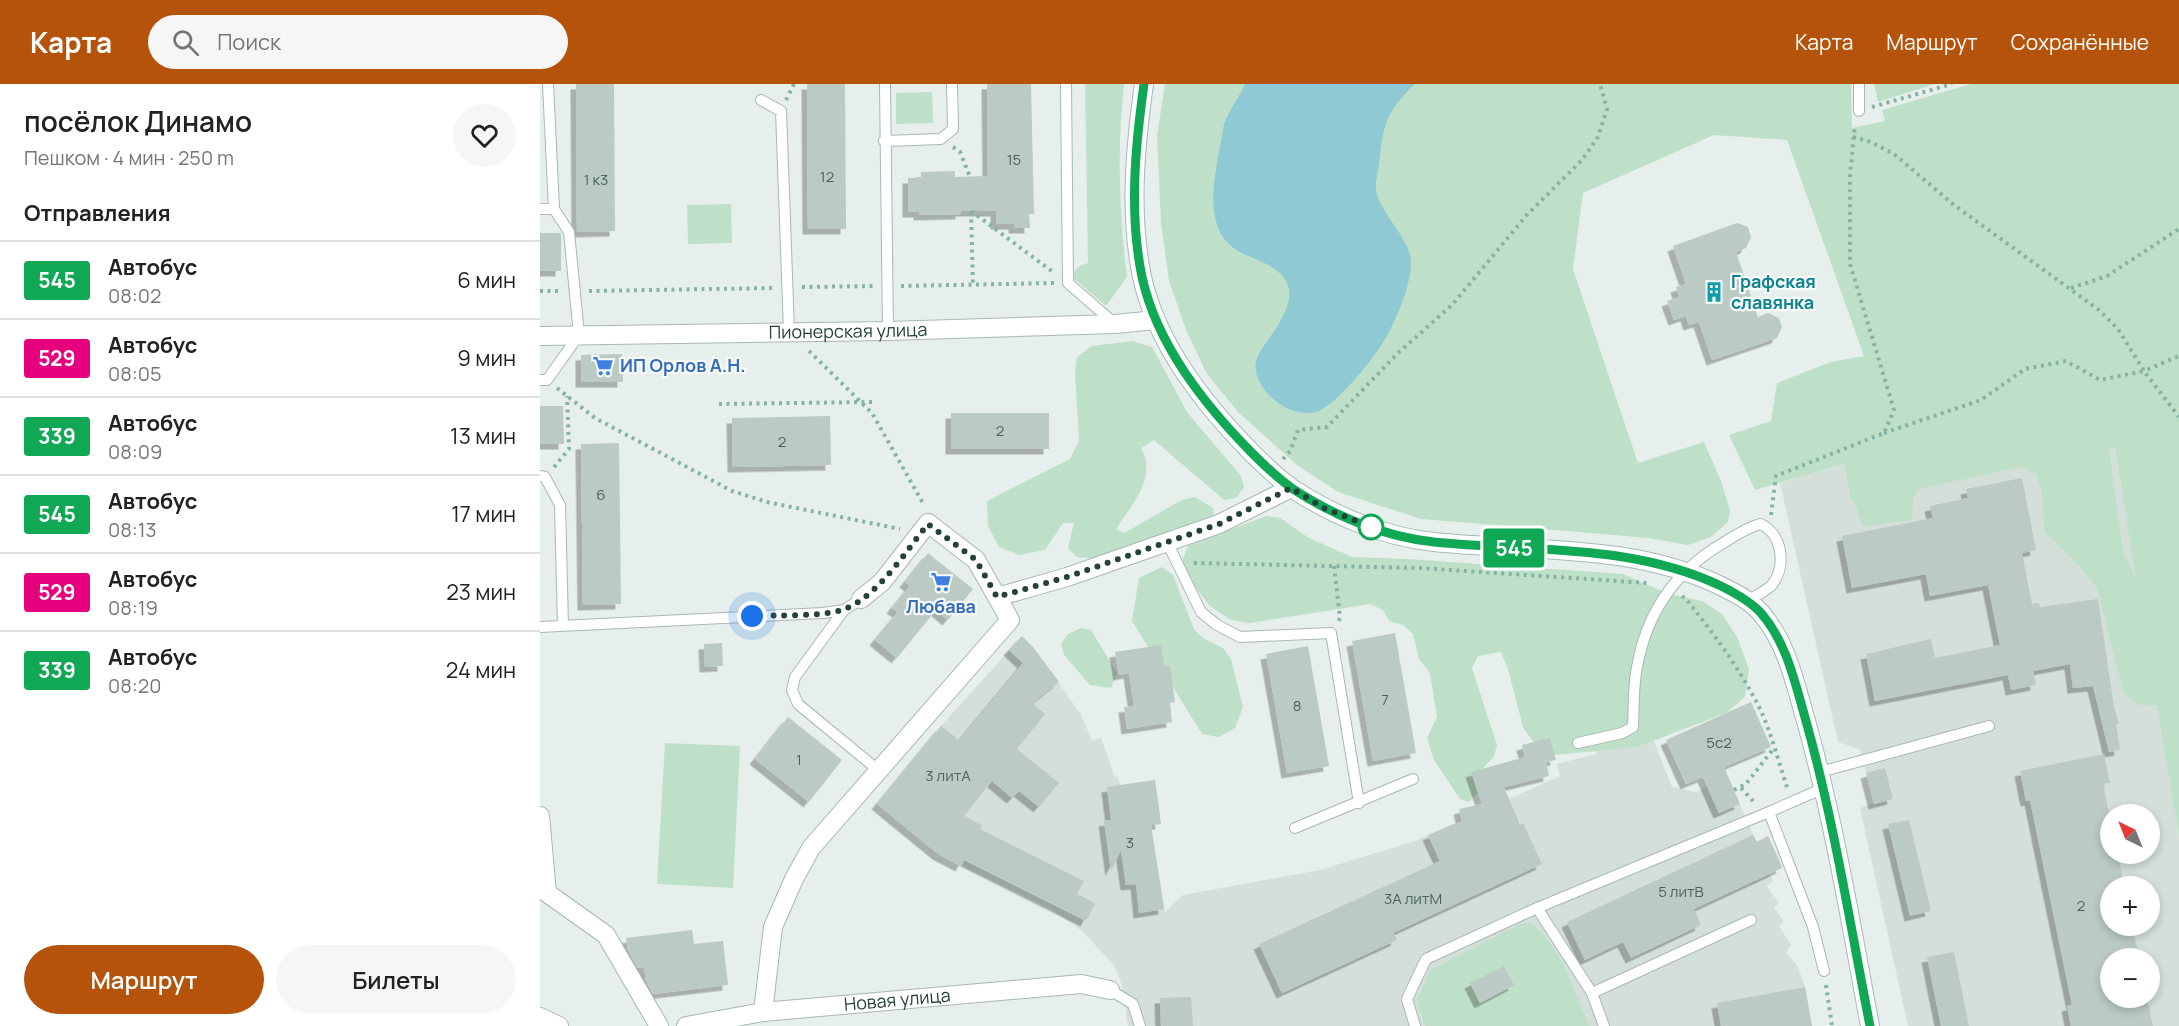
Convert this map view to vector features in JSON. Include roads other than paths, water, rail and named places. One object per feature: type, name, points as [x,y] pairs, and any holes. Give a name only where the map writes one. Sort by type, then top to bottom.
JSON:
[{"type":"street","points":[[1144,84],[1134,182],[1136,239],[1143,280],[1156,320],[1185,373],[1223,424],[1271,472],[1291,488],[1324,508],[1379,530],[1431,542],[1586,552],[1659,564],[1685,571],[1713,582],[1748,601],[1777,634],[1788,659],[1822,780],[1870,1026]]},
{"type":"street","name":"Пионерская улица","points":[[540,336],[888,331],[1115,324],[1156,320]]},
{"type":"street","points":[[997,597],[1067,577],[1219,524],[1291,488]]},
{"type":"street","points":[[763,1012],[773,927],[794,879],[811,848],[1010,620],[976,560],[924,528],[882,582],[861,599]]},
{"type":"street","points":[[540,816],[547,893],[606,935],[658,1026]]},
{"type":"street","name":"Новая улица","points":[[686,1026],[763,1012],[1081,984],[1110,990]]},
{"type":"street","points":[[540,1017],[560,1026]]},
{"type":"lane","points":[[544,380],[579,335],[569,232],[554,209],[548,84]]},
{"type":"lane","points":[[885,84],[888,331]]},
{"type":"lane","points":[[884,141],[941,139],[953,129],[952,84]]},
{"type":"lane","points":[[1066,84],[1068,283],[1115,324]]},
{"type":"lane","points":[[1859,84],[1859,111]]},
{"type":"lane","points":[[761,100],[781,111],[789,332]]},
{"type":"lane","points":[[540,209],[554,209]]},
{"type":"lane","points":[[543,476],[560,505],[562,626]]},
{"type":"lane","points":[[1578,743],[1622,733],[1633,727],[1636,668],[1648,628],[1669,589],[1685,571],[1705,555],[1748,528],[1760,524],[1770,528],[1777,540],[1780,554],[1779,569],[1771,585],[1748,601]]},
{"type":"lane","points":[[1167,542],[1201,612],[1217,626],[1240,637],[1331,633],[1359,803]]},
{"type":"lane","points":[[540,627],[823,613],[844,609],[861,599]]},
{"type":"lane","points":[[844,609],[795,677],[792,690],[798,704],[878,770]]},
{"type":"lane","points":[[1415,1026],[1407,999],[1426,959],[1538,908],[1792,802],[1822,780],[1989,726]]},
{"type":"lane","points":[[1295,828],[1413,779]]},
{"type":"lane","points":[[1769,812],[1813,927],[1824,971]]},
{"type":"lane","points":[[1538,908],[1592,993],[1604,1026]]},
{"type":"lane","points":[[1592,993],[1751,920]]},
{"type":"lane","points":[[1110,990],[1133,1004],[1140,1026]]},
{"type":"water","points":[[1245,84],[1415,84],[1392,111],[1388,120],[1382,139],[1376,185],[1378,198],[1408,248],[1411,265],[1407,287],[1394,322],[1372,359],[1334,401],[1316,412],[1304,413],[1292,410],[1270,396],[1262,386],[1257,375],[1256,363],[1260,352],[1286,310],[1289,301],[1287,283],[1283,276],[1271,266],[1241,253],[1225,240],[1215,217],[1214,190],[1224,124]]},
{"type":"place","name":"Графская славянка","points":[[1714,292]]},
{"type":"place","name":"ИП Орлов А.Н.","points":[[603,366]]},
{"type":"place","name":"Любава","points":[[941,582]]}]
